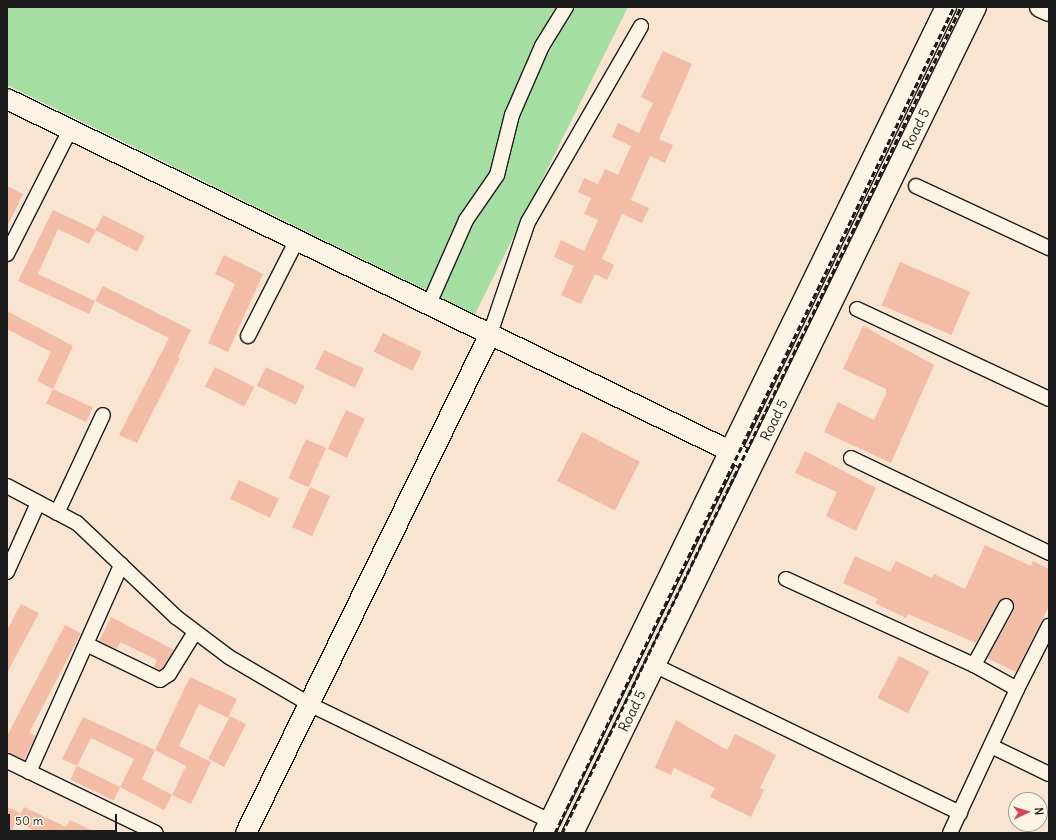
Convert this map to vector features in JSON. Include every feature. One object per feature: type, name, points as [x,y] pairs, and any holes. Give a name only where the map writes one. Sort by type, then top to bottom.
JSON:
[{"type":"street","points":[[429,304],[466,220],[497,175],[512,115],[542,46],[566,7]]},
{"type":"street","name":"Road 5","points":[[547,827],[732,451],[946,7]]},
{"type":"street","name":"Road 5","points":[[573,833],[752,463],[976,7]]},
{"type":"street","points":[[1040,7],[1049,11]]},
{"type":"street","points":[[246,833],[490,334],[528,222],[641,26]]},
{"type":"street","points":[[7,99],[732,451],[752,463]]},
{"type":"street","points":[[7,254],[70,130]]},
{"type":"street","points":[[916,186],[1049,248]]},
{"type":"street","points":[[248,336],[297,240]]},
{"type":"street","points":[[857,309],[1049,399]]},
{"type":"street","points":[[57,512],[103,415]]},
{"type":"street","points":[[852,458],[1049,553]]},
{"type":"street","points":[[7,486],[77,523],[195,632],[309,704],[547,827]]},
{"type":"street","points":[[7,572],[38,503]]},
{"type":"street","points":[[29,772],[121,564]]},
{"type":"street","points":[[786,579],[974,665],[1017,689]]},
{"type":"street","points":[[974,665],[1006,606]]},
{"type":"street","points":[[950,833],[1017,689],[1049,626]]},
{"type":"street","points":[[86,644],[160,680],[169,674],[195,632]]},
{"type":"street","points":[[654,665],[960,813]]},
{"type":"street","points":[[991,746],[1049,774]]},
{"type":"street","points":[[7,761],[156,833]]},
{"type":"green space","points":[[7,7],[628,7],[475,314],[7,85]]},
{"type":"building","points":[[663,51],[692,64],[659,139],[673,145],[665,163],[650,156],[631,200],[649,208],[642,223],[622,214],[602,259],[614,265],[607,280],[595,274],[581,304],[561,295],[574,266],[554,257],[561,240],[584,251],[598,220],[584,214],[591,198],[578,192],[584,178],[598,184],[605,169],[618,175],[631,146],[612,137],[618,123],[639,133],[653,103],[641,97]]},
{"type":"building","points":[[7,186],[23,194],[7,227]]},
{"type":"building","points":[[53,210],[96,230],[89,244],[58,229],[38,274],[95,301],[89,314],[18,281]]},
{"type":"building","points":[[103,215],[145,236],[137,251],[95,230]]},
{"type":"building","points":[[224,255],[263,274],[228,352],[208,343],[235,284],[215,274]]},
{"type":"building","points":[[900,262],[970,292],[952,335],[882,305]]},
{"type":"building","points":[[103,286],[191,330],[178,357],[180,358],[137,443],[119,435],[169,338],[95,301]]},
{"type":"building","points":[[7,311],[73,346],[53,389],[37,381],[51,352],[7,329]]},
{"type":"building","points":[[863,326],[934,365],[891,463],[824,432],[838,402],[874,420],[886,394],[886,389],[843,369]]},
{"type":"building","points":[[383,333],[422,352],[412,371],[374,352]]},
{"type":"building","points":[[324,350],[364,369],[355,388],[315,369]]},
{"type":"building","points":[[215,367],[254,387],[244,407],[205,387]]},
{"type":"building","points":[[266,367],[305,386],[295,405],[257,386]]},
{"type":"building","points":[[53,389],[93,408],[86,422],[46,404]]},
{"type":"building","points":[[346,410],[365,419],[347,458],[328,449]]},
{"type":"building","points":[[582,432],[640,462],[615,511],[557,481]]},
{"type":"building","points":[[306,439],[326,448],[309,487],[289,478]]},
{"type":"building","points":[[805,451],[876,488],[856,531],[826,516],[837,492],[795,473]]},
{"type":"building","points":[[239,480],[279,499],[270,518],[230,499]]},
{"type":"building","points":[[310,487],[330,496],[312,536],[292,527]]},
{"type":"building","points":[[985,545],[1031,566],[1033,561],[1049,569],[1049,606],[1016,672],[987,658],[1014,610],[1010,598],[999,602],[976,643],[908,614],[906,618],[875,603],[878,599],[843,583],[855,556],[890,572],[896,561],[932,578],[934,574],[965,589]]},
{"type":"building","points":[[21,604],[39,613],[7,673],[7,630]]},
{"type":"building","points":[[111,617],[174,650],[163,668],[159,670],[154,667],[157,660],[120,642],[117,649],[99,641]]},
{"type":"building","points":[[65,625],[81,633],[29,733],[36,736],[24,760],[7,752],[7,736]]},
{"type":"building","points":[[899,656],[929,671],[908,713],[878,698]]},
{"type":"building","points":[[190,677],[237,699],[228,718],[199,704],[179,746],[211,762],[191,804],[172,795],[186,766],[155,750]]},
{"type":"building","points":[[230,716],[246,724],[224,767],[208,759]]},
{"type":"building","points":[[83,717],[155,750],[142,779],[172,795],[164,810],[120,787],[134,759],[91,738],[77,766],[62,759]]},
{"type":"building","points":[[676,720],[727,750],[735,734],[776,755],[760,788],[764,790],[751,817],[710,797],[715,788],[674,768],[671,775],[655,768]]},
{"type":"building","points":[[77,766],[120,787],[114,801],[70,779]]},
{"type":"building","points":[[7,807],[20,813],[11,833],[7,833]]},
{"type":"building","points":[[24,807],[66,827],[70,820],[97,833],[40,833],[16,822]]},
{"type":"railway","points":[[555,833],[954,7]]},
{"type":"railway","points":[[562,833],[961,7]]}]
